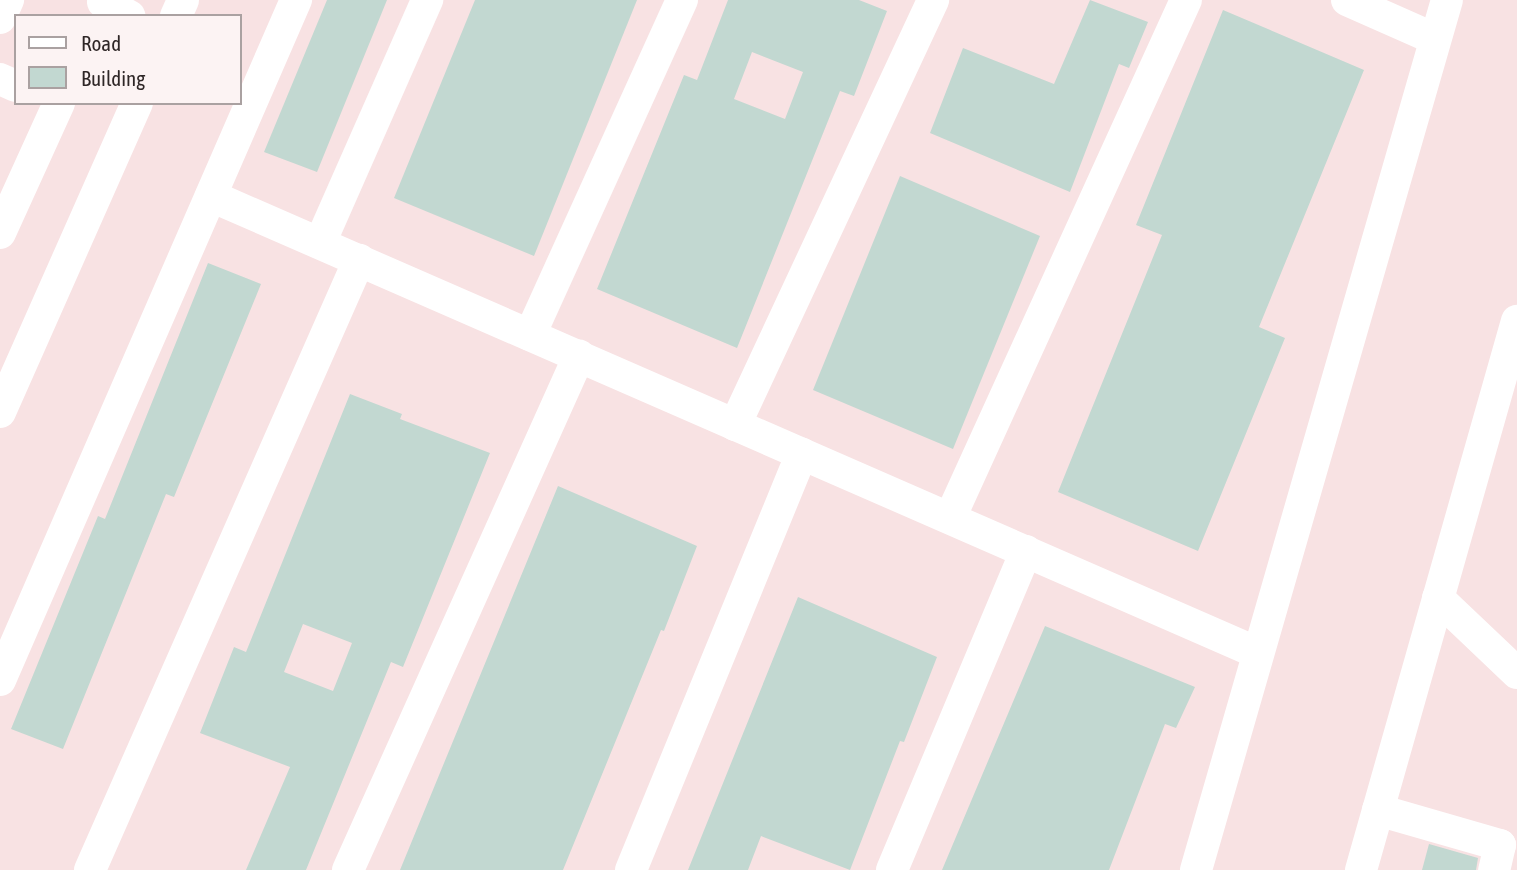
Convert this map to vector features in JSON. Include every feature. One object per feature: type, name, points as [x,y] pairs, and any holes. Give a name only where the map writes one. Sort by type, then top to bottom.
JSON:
[{"type":"street","points":[[0,18],[8,0]]},
{"type":"street","points":[[0,680],[296,0]]},
{"type":"street","points":[[320,243],[427,0]]},
{"type":"street","points":[[530,335],[682,0]]},
{"type":"street","points":[[735,425],[933,0]]},
{"type":"street","points":[[950,518],[1186,0]]},
{"type":"street","points":[[1347,0],[1435,39]]},
{"type":"street","points":[[1196,870],[1447,0]]},
{"type":"street","points":[[0,233],[57,105]]},
{"type":"street","points":[[0,412],[136,105]]},
{"type":"street","points":[[211,195],[1258,653]]},
{"type":"street","points":[[90,870],[359,260]]},
{"type":"street","points":[[1361,870],[1517,321]]},
{"type":"street","points":[[348,870],[579,356]]},
{"type":"street","points":[[631,870],[803,454]]},
{"type":"street","points":[[892,870],[1026,551]]},
{"type":"street","points":[[1438,598],[1517,673]]},
{"type":"street","points":[[1378,810],[1500,845],[1494,870]]},
{"type":"building","points":[[327,0],[387,0],[317,172],[264,152]]},
{"type":"building","points":[[475,0],[637,0],[534,256],[394,198]]},
{"type":"building","points":[[728,0],[859,0],[887,11],[854,96],[840,91],[737,348],[597,289],[684,75],[697,80]],"holes":[[[752,52],[803,72],[785,119],[734,99]]]},
{"type":"building","points":[[1090,0],[1148,22],[1129,68],[1119,64],[1070,192],[930,133],[963,48],[1054,84]]},
{"type":"building","points":[[1223,10],[1364,70],[1259,327],[1285,338],[1198,551],[1058,492],[1162,235],[1136,225]]},
{"type":"building","points":[[900,176],[1040,236],[953,449],[813,390]]},
{"type":"building","points":[[208,263],[261,284],[174,497],[166,494],[63,749],[11,729],[98,516],[105,519]]},
{"type":"building","points":[[350,394],[402,414],[400,419],[490,453],[403,667],[391,662],[306,870],[246,870],[290,767],[200,733],[234,647],[246,652]],"holes":[[[303,624],[352,643],[333,691],[284,672]]]},
{"type":"building","points":[[558,486],[697,546],[664,631],[661,630],[563,870],[400,870]]},
{"type":"building","points":[[798,597],[937,657],[904,742],[900,741],[850,870],[761,836],[748,870],[688,870]]},
{"type":"building","points":[[1045,626],[1195,687],[1176,728],[1165,724],[1109,870],[942,870]]},
{"type":"building","points":[[1429,844],[1478,858],[1476,870],[1422,870]]}]
